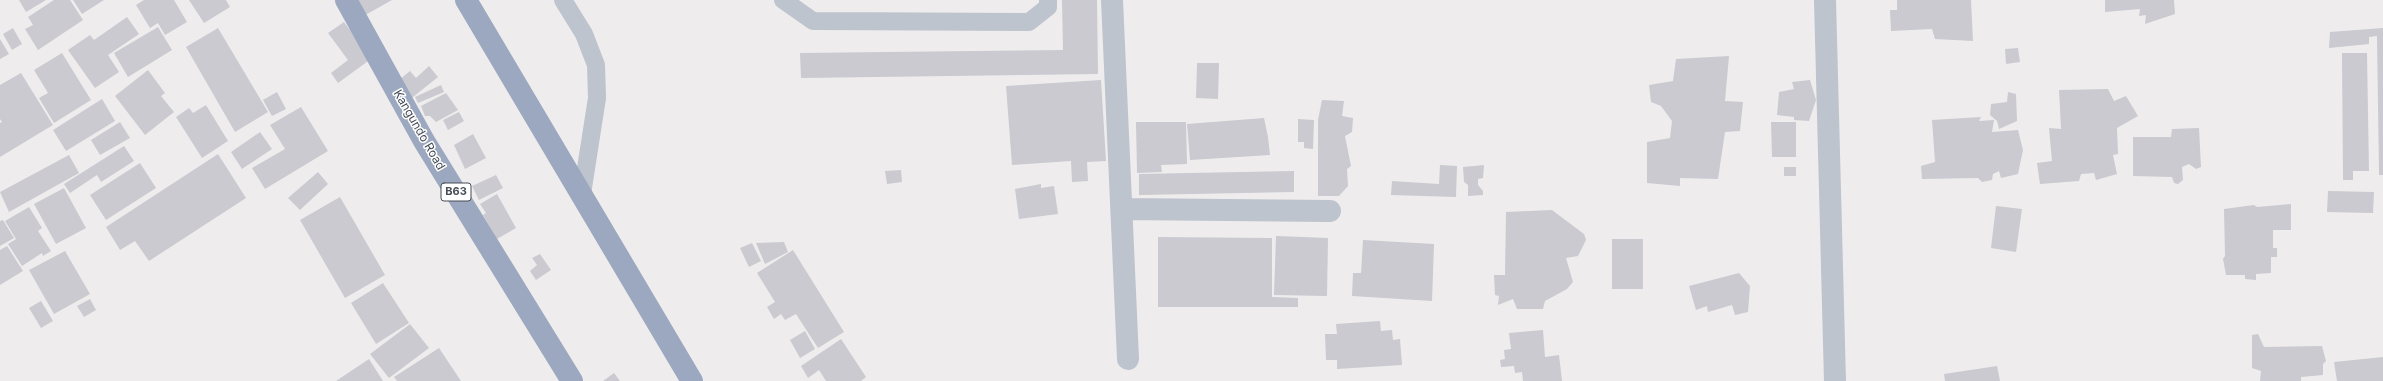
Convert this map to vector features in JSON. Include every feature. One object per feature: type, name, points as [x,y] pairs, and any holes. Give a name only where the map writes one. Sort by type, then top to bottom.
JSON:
[{"type":"highway","name":"Kangundo Road","points":[[346,0],[424,141],[572,381]]},
{"type":"highway","points":[[466,0],[692,381]]},
{"type":"street","points":[[1112,0],[1128,359]]},
{"type":"street","points":[[1825,0],[1836,381]]},
{"type":"street","points":[[1122,209],[1330,211]]},
{"type":"lane","points":[[563,0],[584,34],[596,65],[597,98],[582,194]]},
{"type":"lane","points":[[783,0],[813,21],[1028,22],[1048,7],[1048,0]]},
{"type":"building","points":[[19,0],[46,0],[26,12]]},
{"type":"building","points":[[54,0],[70,0],[83,20],[38,50],[25,29],[33,25],[28,17]]},
{"type":"building","points":[[73,0],[104,0],[82,14]]},
{"type":"building","points":[[144,0],[174,0],[187,22],[165,35],[158,23],[150,28],[136,5]]},
{"type":"building","points":[[189,0],[226,0],[230,7],[204,23]]},
{"type":"building","points":[[350,0],[392,0],[360,18]]},
{"type":"building","points":[[1062,0],[1097,0],[1098,74],[801,78],[800,53],[1063,50]]},
{"type":"building","points":[[1897,0],[1971,0],[1973,41],[1935,39],[1932,29],[1891,31],[1890,10],[1897,10]]},
{"type":"building","points":[[2105,0],[2174,0],[2175,14],[2145,24],[2146,15],[2139,16],[2140,9],[2105,12]]},
{"type":"building","points":[[127,17],[139,34],[108,55],[119,72],[95,88],[68,50],[90,35],[94,40]]},
{"type":"building","points":[[344,22],[371,59],[338,83],[331,73],[348,60],[328,33]]},
{"type":"building","points":[[158,27],[172,50],[128,77],[114,53]]},
{"type":"building","points":[[13,28],[22,44],[12,50],[3,34]]},
{"type":"building","points":[[218,28],[268,112],[235,132],[186,47]]},
{"type":"building","points":[[2383,28],[2383,175],[2379,175],[2377,36],[2369,37],[2369,44],[2329,48],[2330,32]]},
{"type":"building","points":[[0,39],[9,54],[0,59]]},
{"type":"building","points":[[2018,48],[2020,62],[2006,64],[2005,49]]},
{"type":"building","points":[[62,53],[91,100],[54,123],[39,98],[48,93],[34,70]]},
{"type":"building","points":[[2342,53],[2367,53],[2369,171],[2353,171],[2353,180],[2343,180]]},
{"type":"building","points":[[1729,56],[1725,101],[1743,102],[1740,131],[1725,132],[1718,179],[1680,178],[1680,186],[1647,183],[1647,142],[1670,138],[1672,121],[1661,106],[1651,102],[1649,85],[1673,81],[1676,59]]},
{"type":"building","points":[[1197,63],[1219,63],[1218,99],[1196,98]]},
{"type":"building","points":[[429,66],[438,77],[408,101],[394,84],[410,71],[416,78]]},
{"type":"building","points":[[148,70],[165,93],[161,96],[174,112],[145,135],[115,96]]},
{"type":"building","points":[[21,73],[53,125],[0,157],[0,123],[2,122],[0,119],[0,85]]},
{"type":"building","points":[[1101,80],[1106,161],[1087,162],[1088,181],[1072,182],[1071,161],[1012,165],[1006,86]]},
{"type":"building","points":[[1810,80],[1816,100],[1809,121],[1794,120],[1794,117],[1777,115],[1779,92],[1794,89],[1792,82]]},
{"type":"building","points":[[441,85],[444,92],[418,103],[415,97]]},
{"type":"building","points":[[2108,89],[2114,101],[2126,96],[2138,116],[2117,128],[2118,154],[2113,155],[2117,174],[2096,180],[2094,173],[2081,174],[2079,181],[2040,184],[2037,163],[2052,161],[2049,128],[2061,129],[2059,90]]},
{"type":"building","points":[[277,92],[286,109],[272,116],[263,100]]},
{"type":"building","points":[[2008,92],[2016,94],[2017,121],[1999,129],[1997,121],[1990,115],[1991,104],[2007,102]]},
{"type":"building","points":[[446,93],[458,110],[436,122],[430,116],[425,116],[421,106]]},
{"type":"building","points":[[102,99],[115,121],[66,151],[53,130]]},
{"type":"building","points":[[1322,100],[1344,101],[1342,116],[1353,118],[1352,132],[1345,136],[1351,166],[1347,169],[1348,186],[1339,196],[1318,196],[1318,120]]},
{"type":"building","points":[[206,105],[228,141],[202,158],[176,117],[189,108],[193,113]]},
{"type":"building","points":[[301,107],[328,151],[265,189],[252,168],[285,149],[270,125]]},
{"type":"building","points":[[459,112],[464,121],[448,130],[443,120]]},
{"type":"building","points":[[1981,117],[1979,121],[1994,120],[1992,132],[2018,130],[2023,150],[2018,174],[2001,178],[1999,171],[1993,174],[1992,180],[1982,182],[1978,178],[1922,179],[1921,166],[1935,162],[1932,120]]},
{"type":"building","points":[[1264,118],[1270,155],[1190,160],[1187,124]]},
{"type":"building","points":[[1298,119],[1314,120],[1313,149],[1304,148],[1304,142],[1298,142]]},
{"type":"building","points":[[120,122],[130,138],[100,155],[91,140]]},
{"type":"building","points":[[1136,122],[1186,122],[1187,164],[1161,165],[1162,172],[1137,173]]},
{"type":"building","points":[[1771,122],[1796,122],[1796,157],[1772,157]]},
{"type":"building","points":[[2199,128],[2201,167],[2196,169],[2189,164],[2182,167],[2183,180],[2178,184],[2174,183],[2172,177],[2133,176],[2133,137],[2171,137],[2172,129]]},
{"type":"building","points":[[260,132],[272,149],[242,169],[231,152]]},
{"type":"building","points":[[473,134],[486,158],[465,169],[454,145]]},
{"type":"building","points":[[124,146],[134,161],[101,182],[97,175],[70,193],[64,184]]},
{"type":"building","points":[[218,154],[246,198],[149,261],[135,241],[120,250],[106,227]]},
{"type":"building","points":[[69,155],[79,173],[9,212],[0,192]]},
{"type":"building","points":[[140,163],[156,188],[106,220],[90,195]]},
{"type":"building","points":[[1440,165],[1457,166],[1456,197],[1391,195],[1392,181],[1439,184]]},
{"type":"building","points":[[1484,165],[1483,178],[1478,179],[1478,185],[1483,191],[1483,195],[1468,196],[1468,185],[1464,182],[1463,167]]},
{"type":"building","points":[[1784,167],[1796,167],[1796,176],[1784,176]]},
{"type":"building","points":[[901,170],[902,182],[887,184],[885,171]]},
{"type":"building","points":[[1294,171],[1294,192],[1139,195],[1139,174]]},
{"type":"building","points":[[318,172],[328,184],[300,210],[288,198]]},
{"type":"building","points":[[496,175],[503,188],[479,200],[472,186]]},
{"type":"building","points":[[1041,184],[1041,188],[1054,186],[1058,214],[1019,219],[1015,189]]},
{"type":"building","points":[[64,188],[86,228],[56,244],[34,204]]},
{"type":"building","points":[[2328,191],[2374,192],[2373,213],[2327,212]]},
{"type":"building","points":[[497,194],[516,228],[497,239],[483,215],[486,213],[480,204]]},
{"type":"building","points":[[340,197],[385,275],[345,298],[300,220]]},
{"type":"building","points":[[2291,204],[2291,230],[2273,230],[2273,248],[2277,248],[2277,257],[2271,257],[2271,273],[2256,274],[2256,280],[2245,279],[2245,275],[2226,275],[2223,259],[2225,256],[2224,209],[2254,205],[2257,207]]},
{"type":"building","points":[[1996,206],[2022,209],[2016,252],[1991,248]]},
{"type":"building","points":[[29,207],[42,228],[38,231],[51,251],[43,256],[42,253],[22,266],[8,244],[16,239],[5,221]]},
{"type":"building","points":[[1552,210],[1584,234],[1586,240],[1578,256],[1566,258],[1573,282],[1567,289],[1545,301],[1543,309],[1517,309],[1513,299],[1498,305],[1499,296],[1495,295],[1494,275],[1505,275],[1506,212]]},
{"type":"building","points":[[3,220],[14,238],[0,246],[0,221]]},
{"type":"building","points":[[1276,236],[1328,238],[1327,296],[1274,295]]},
{"type":"building","points":[[1158,237],[1272,238],[1272,297],[1298,298],[1298,307],[1158,307]]},
{"type":"building","points":[[1612,239],[1643,239],[1643,289],[1612,289]]},
{"type":"building","points":[[1363,240],[1434,244],[1432,301],[1352,296],[1353,273],[1361,273]]},
{"type":"building","points":[[784,242],[788,252],[765,264],[756,243]]},
{"type":"building","points":[[752,243],[761,261],[749,267],[740,248]]},
{"type":"building","points":[[7,246],[23,271],[0,285],[0,250]]},
{"type":"building","points":[[793,250],[844,332],[818,348],[796,314],[785,320],[781,314],[774,319],[767,307],[775,302],[757,273]]},
{"type":"building","points":[[65,251],[90,294],[54,314],[29,270]]},
{"type":"building","points":[[540,254],[551,270],[536,280],[530,271],[537,265],[532,258]]},
{"type":"building","points":[[1739,273],[1750,286],[1748,312],[1735,315],[1732,305],[1708,312],[1707,306],[1696,310],[1689,286]]},
{"type":"building","points":[[383,283],[409,323],[376,344],[351,303]]},
{"type":"building","points":[[90,299],[96,310],[84,317],[77,306]]},
{"type":"building","points":[[41,301],[53,321],[41,328],[29,308]]},
{"type":"building","points":[[1380,321],[1381,331],[1392,330],[1393,340],[1400,339],[1402,365],[1337,369],[1337,360],[1326,360],[1325,334],[1337,334],[1336,324]]},
{"type":"building","points":[[410,324],[429,348],[389,378],[370,354]]},
{"type":"building","points":[[1543,330],[1545,357],[1559,355],[1562,381],[1523,381],[1522,372],[1515,373],[1514,366],[1501,367],[1500,360],[1505,359],[1504,350],[1511,349],[1509,333]]},
{"type":"building","points":[[805,331],[815,349],[800,358],[790,340]]},
{"type":"building","points":[[2258,334],[2264,347],[2322,346],[2326,361],[2323,364],[2323,375],[2301,377],[2301,381],[2260,381],[2261,371],[2252,368],[2252,335]]},
{"type":"building","points":[[841,339],[866,377],[861,381],[826,381],[819,370],[808,378],[801,366]]},
{"type":"building","points":[[439,348],[461,381],[397,381],[394,377]]},
{"type":"building","points":[[2383,357],[2383,381],[2337,381],[2334,362]]},
{"type":"building","points":[[369,359],[383,381],[336,381]]},
{"type":"building","points":[[1997,366],[2000,381],[1945,381],[1944,374]]},
{"type":"building","points":[[614,373],[620,381],[603,381]]}]
